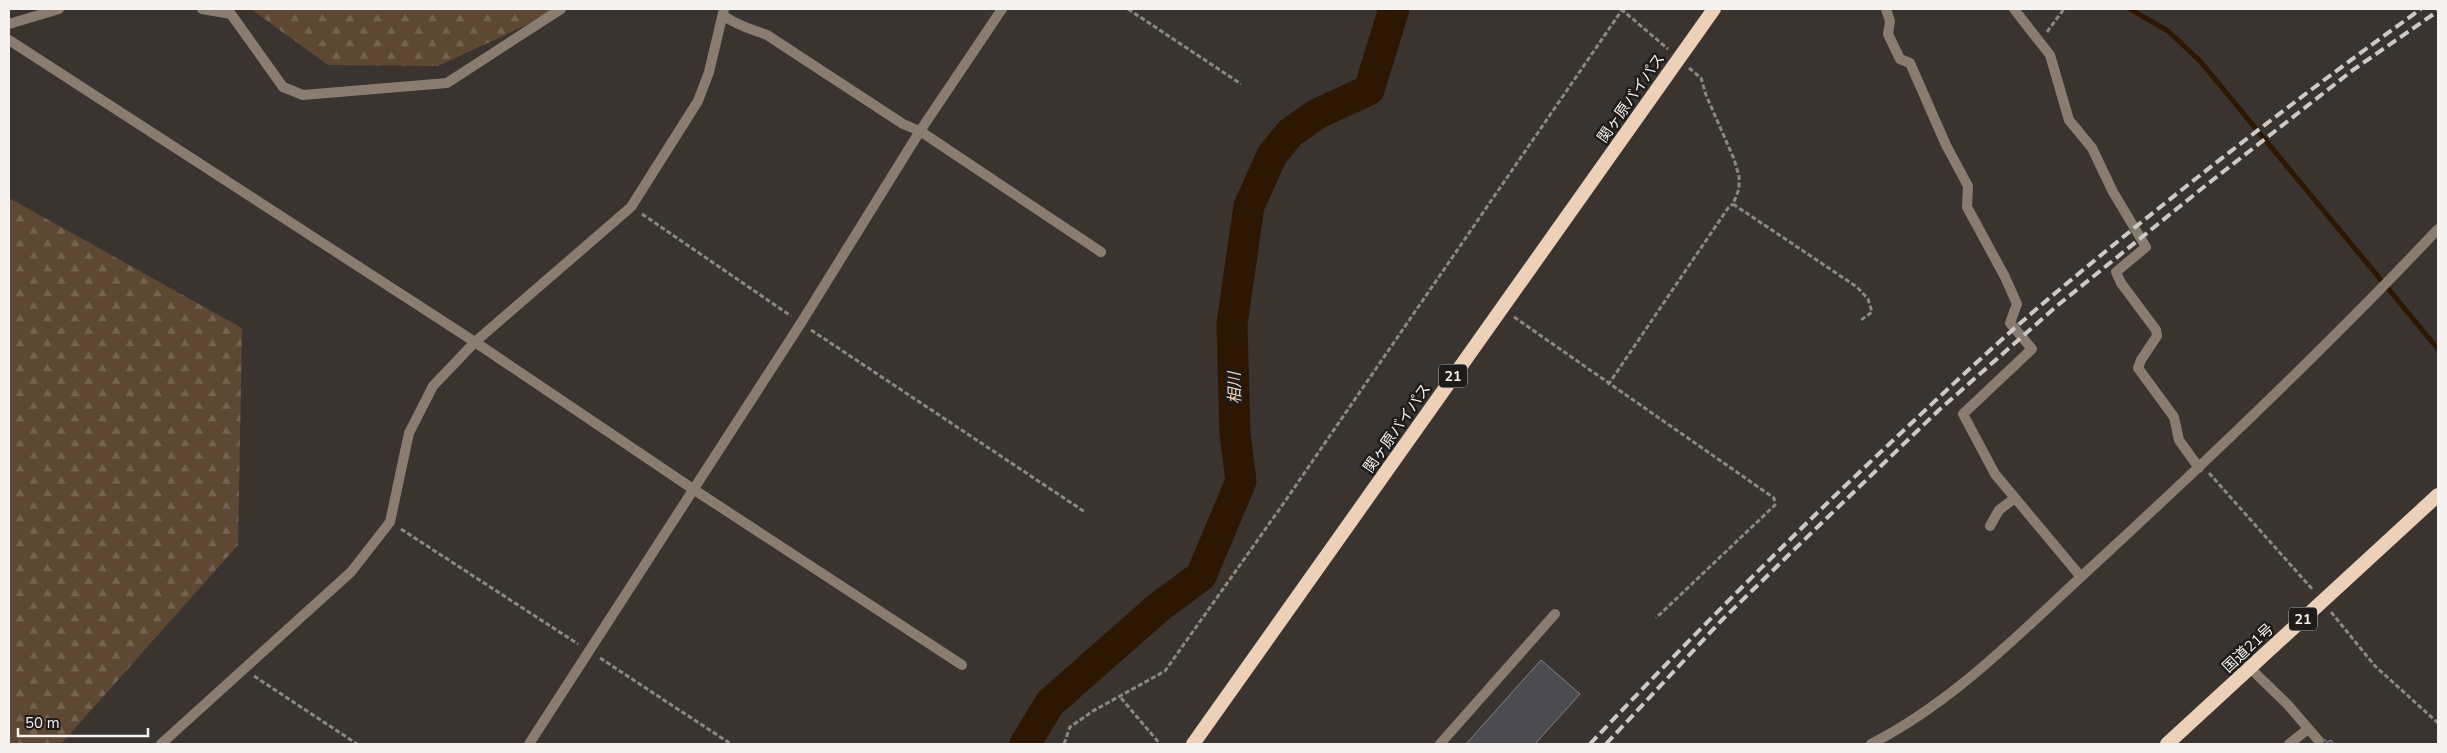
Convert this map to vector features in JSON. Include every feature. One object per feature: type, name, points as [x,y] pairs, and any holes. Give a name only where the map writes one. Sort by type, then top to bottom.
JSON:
[{"type":"highway","name":"関ヶ原バイパス","points":[[1193,744],[1714,9]]},
{"type":"highway","name":"国道21号","points":[[2167,744],[2438,495]]},
{"type":"street","points":[[9,24],[59,9]]},
{"type":"street","points":[[202,9],[231,14],[283,87],[303,95],[447,83],[560,9]]},
{"type":"street","points":[[528,744],[801,323],[920,131],[1002,9]]},
{"type":"street","points":[[1886,9],[1890,21],[1888,34],[1900,59],[1910,63],[1946,145],[1968,186],[1967,207],[2005,277],[2017,304],[2010,323],[2032,349],[1964,414],[1995,474],[2081,577]]},
{"type":"street","points":[[2014,9],[2050,55],[2069,120],[2092,148],[2113,192],[2146,247],[2116,272],[2121,283],[2156,330],[2157,336],[2141,360],[2138,368],[2174,417],[2179,440],[2200,468]]},
{"type":"street","points":[[724,12],[738,26],[756,30],[767,35],[903,124],[920,131],[1101,252]]},
{"type":"street","points":[[161,744],[245,670],[351,572],[390,522],[409,433],[433,386],[475,342],[631,206],[698,101],[709,72],[724,12]]},
{"type":"street","points":[[9,40],[475,342],[693,489],[962,665]]},
{"type":"street","points":[[1871,744],[1928,709],[2014,642],[2081,577],[2200,468],[2392,278],[2438,229]]},
{"type":"street","points":[[1990,526],[1999,510],[2015,498]]},
{"type":"street","points":[[1440,744],[1555,614]]},
{"type":"street","points":[[2250,668],[2319,742]]},
{"type":"street","points":[[2289,744],[2299,741],[2308,729]]},
{"type":"path","points":[[1128,9],[1241,84]]},
{"type":"path","points":[[1064,744],[1070,727],[1093,711],[1165,672],[1292,491],[1621,9],[1701,78],[1706,95],[1734,159],[1739,183],[1734,204],[1728,208],[1608,385]]},
{"type":"path","points":[[2039,42],[2064,9]]},
{"type":"path","points":[[1734,204],[1858,287],[1868,299],[1872,312],[1861,320]]},
{"type":"path","points":[[631,206],[801,323],[1085,512]]},
{"type":"path","points":[[1502,308],[1608,385],[1774,498],[1775,505],[1656,618]]},
{"type":"path","points":[[390,522],[730,744]]},
{"type":"path","points":[[245,670],[357,744]]},
{"type":"path","points":[[1120,698],[1160,744]]},
{"type":"green space","points":[[251,9],[561,9],[438,66],[328,65]]},
{"type":"green space","points":[[9,198],[242,328],[238,545],[61,744],[9,744]]},
{"type":"building","points":[[1541,660],[1580,694],[1535,744],[1466,744]]},
{"type":"building","points":[[2325,739],[2327,742],[2331,740],[2334,744],[2318,744]]},
{"type":"waterway","name":"相川","points":[[1025,744],[1050,703],[1159,607],[1201,576],[1241,481],[1235,434],[1232,324],[1249,206],[1272,155],[1290,133],[1317,114],[1369,90],[1394,9]]},
{"type":"waterway","points":[[2130,9],[2168,31],[2200,61],[2438,349]]},
{"type":"railway","points":[[1590,744],[1782,547],[1902,432],[2019,324],[2192,181],[2421,9]]},
{"type":"railway","points":[[1606,744],[1721,621],[1803,541],[1939,410],[2058,305],[2353,70],[2438,11]]}]
